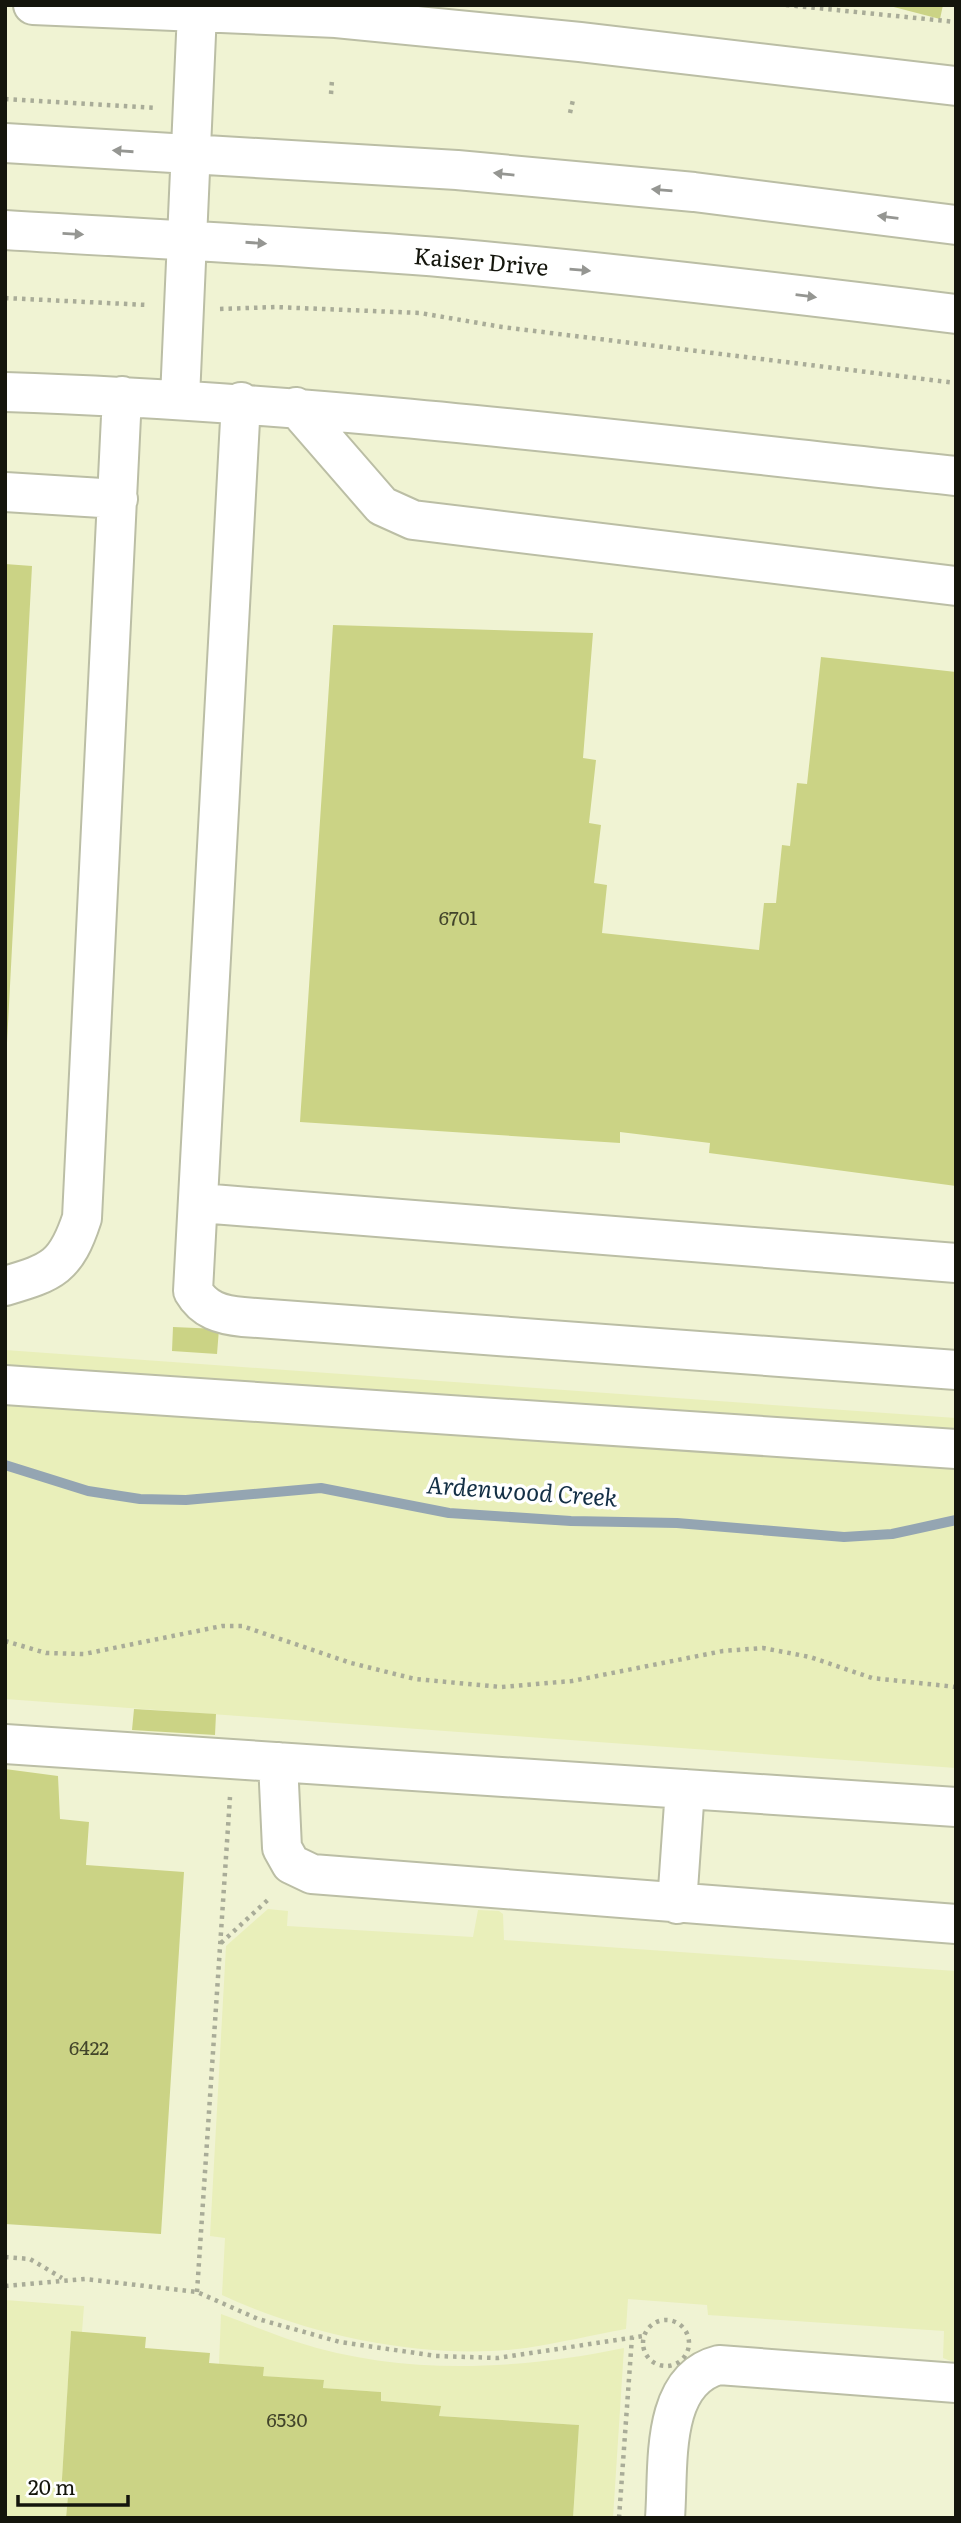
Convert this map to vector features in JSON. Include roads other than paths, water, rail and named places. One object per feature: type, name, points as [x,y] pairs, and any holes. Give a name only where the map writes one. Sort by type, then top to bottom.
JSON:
[{"type":"street","points":[[33,5],[197,12],[398,14],[515,20],[956,86]]},
{"type":"street","points":[[180,398],[197,12]]},
{"type":"street","points":[[5,143],[457,170],[694,192],[956,225]]},
{"type":"street","name":"Kaiser Drive","points":[[5,230],[187,238],[684,280],[956,314]]},
{"type":"street","points":[[5,392],[241,402],[956,476]]},
{"type":"street","points":[[5,1286],[47,1274],[72,1248],[82,1218],[122,396]]},
{"type":"street","points":[[241,402],[194,1291],[201,1304],[225,1315],[956,1370]]},
{"type":"street","points":[[296,407],[382,506],[413,520],[956,586]]},
{"type":"street","points":[[5,492],[118,499]]},
{"type":"street","points":[[200,1203],[956,1263]]},
{"type":"street","points":[[5,1385],[956,1449]]},
{"type":"street","points":[[5,1744],[956,1807]]},
{"type":"street","points":[[278,1762],[282,1848],[291,1864],[300,1870],[325,1876],[956,1924]]},
{"type":"street","points":[[677,1904],[685,1789]]},
{"type":"street","points":[[665,2518],[673,2412],[682,2391],[704,2369],[719,2365],[956,2383]]},
{"type":"waterway","name":"Ardenwood Creek","points":[[5,1465],[88,1491],[140,1499],[186,1500],[321,1488],[449,1513],[571,1521],[677,1523],[844,1537],[892,1534],[956,1520]]}]
